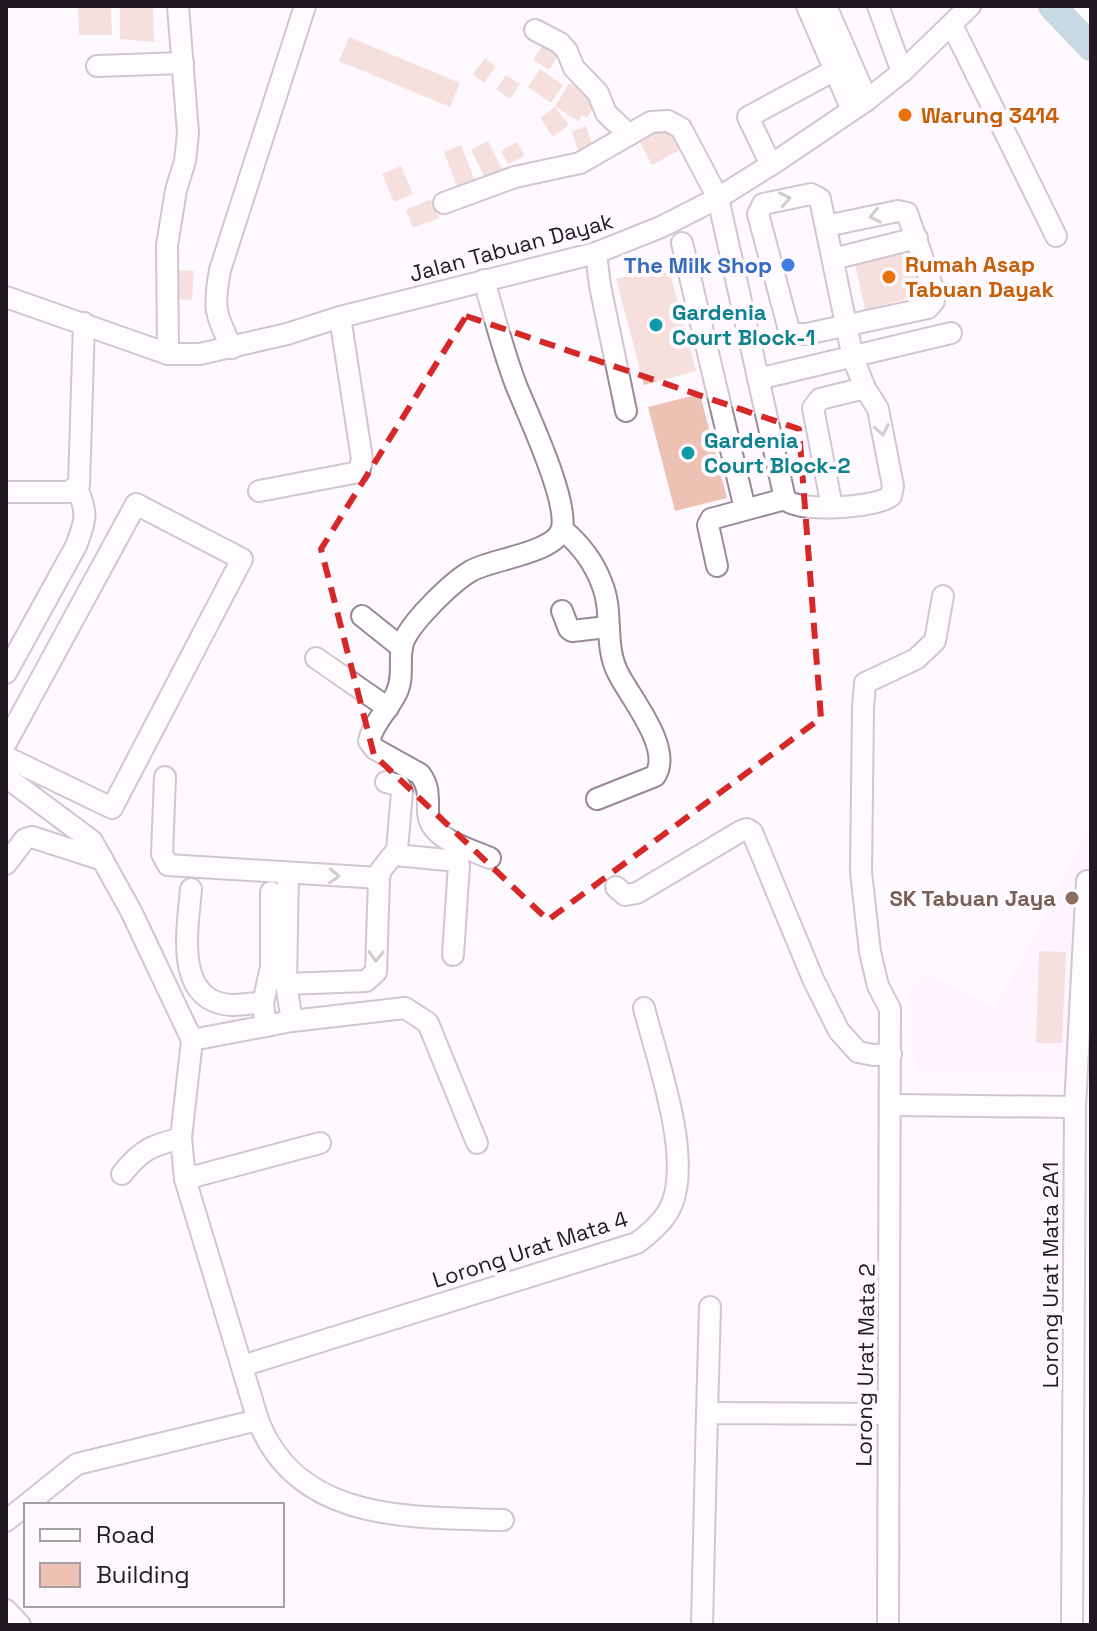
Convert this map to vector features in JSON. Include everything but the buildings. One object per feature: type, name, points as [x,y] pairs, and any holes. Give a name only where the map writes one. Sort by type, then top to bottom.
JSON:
[{"type":"street","points":[[168,354],[167,245],[188,133],[178,6]]},
{"type":"street","points":[[232,348],[217,318],[215,300],[220,270],[305,6]]},
{"type":"street","points":[[807,6],[835,70],[859,105]]},
{"type":"street","points":[[826,6],[859,105]]},
{"type":"street","points":[[878,6],[902,72]]},
{"type":"street","name":"Jalan Tabuan Dayak","points":[[6,297],[168,354],[200,354],[596,253],[661,227],[718,198],[771,165],[902,72],[970,6]]},
{"type":"street","points":[[952,25],[1056,236]]},
{"type":"street","points":[[535,30],[560,43],[574,68],[598,93],[606,113],[629,135]]},
{"type":"street","points":[[97,66],[183,63]]},
{"type":"street","points":[[771,165],[748,117],[835,70]]},
{"type":"street","points":[[444,203],[515,177],[580,163],[651,122],[675,124],[681,128],[718,198],[785,499],[791,505],[832,507],[881,502],[893,491],[878,409],[865,388],[853,358],[847,325],[820,199],[815,195],[763,204],[758,214],[792,334],[847,325],[932,305],[934,291],[910,216],[903,211],[826,226]]},
{"type":"street","points":[[833,259],[917,238]]},
{"type":"street","points":[[682,243],[745,509]]},
{"type":"street","points":[[596,253],[626,411]]},
{"type":"street","points":[[736,277],[772,267]]},
{"type":"street","points":[[484,280],[516,385],[537,432],[560,505],[562,529],[542,548],[475,568],[437,598],[404,641],[399,688],[371,734],[371,746],[424,779],[427,786],[427,816],[430,826],[438,834],[490,858]]},
{"type":"street","points":[[259,491],[359,472],[362,459],[340,317]]},
{"type":"street","points":[[6,673],[76,546],[86,517],[77,488],[80,480],[84,323]]},
{"type":"street","points":[[758,379],[951,333]]},
{"type":"street","points":[[832,507],[813,408],[820,399],[865,388]]},
{"type":"street","points":[[6,492],[68,492],[77,488]]},
{"type":"street","points":[[717,566],[708,525],[711,519],[785,499]]},
{"type":"street","points":[[6,743],[136,504],[242,559],[112,808],[6,757]]},
{"type":"street","points":[[86,517],[118,534]]},
{"type":"street","points":[[562,529],[579,544],[603,586],[616,671],[644,717],[661,761],[655,776],[597,799]]},
{"type":"street","name":"Lorong Urat Mata 2","points":[[888,1625],[890,1009],[878,986],[870,952],[861,872],[863,708],[865,683],[916,659],[935,641],[943,596]]},
{"type":"street","points":[[562,611],[572,631],[607,627]]},
{"type":"street","points":[[362,616],[402,648]]},
{"type":"street","points":[[316,658],[388,708]]},
{"type":"street","points":[[6,777],[92,841],[131,911],[192,1040],[181,1138],[185,1179],[267,1444],[312,1487],[350,1505],[403,1516],[503,1520]]},
{"type":"street","points":[[165,777],[162,854],[165,862],[173,866],[379,878]]},
{"type":"street","points":[[286,984],[366,981],[374,976],[379,878],[381,870],[395,855],[402,792],[399,785],[386,782]]},
{"type":"street","points":[[616,887],[625,895],[637,893],[741,831],[752,832],[813,979],[839,1031],[858,1052],[891,1054]]},
{"type":"street","points":[[6,864],[25,839],[32,837],[103,860]]},
{"type":"street","points":[[395,855],[457,861],[453,955]]},
{"type":"street","points":[[288,873],[286,984],[292,1021]]},
{"type":"street","name":"Lorong Urat Mata 2A1","points":[[1072,1625],[1075,1107],[1087,881]]},
{"type":"street","points":[[191,889],[188,958],[189,969],[200,991],[213,1000],[231,1005],[263,1003]]},
{"type":"street","points":[[266,1026],[263,1003],[271,967],[271,892]]},
{"type":"street","points":[[192,1040],[292,1021],[405,1008],[428,1023],[477,1143]]},
{"type":"street","name":"Lorong Urat Mata 4","points":[[242,1366],[637,1243],[655,1228],[668,1212],[680,1173],[677,1140],[644,1008]]},
{"type":"street","points":[[892,1105],[1075,1107]]},
{"type":"street","points":[[122,1174],[137,1155],[150,1146],[181,1138]]},
{"type":"street","points":[[185,1179],[320,1143]]},
{"type":"street","points":[[702,1625],[710,1307]]},
{"type":"street","points":[[707,1413],[888,1414]]},
{"type":"street","points":[[28,1503],[77,1464],[258,1420]]},
{"type":"street","points":[[6,1521],[24,1507]]},
{"type":"street","points":[[6,1610],[20,1625]]},
{"type":"highlighted area","points":[[466,316],[799,429],[821,718],[548,920],[374,755],[321,549]]},
{"type":"shaded area","name":"SK Tabuan Jaya","points":[[1091,823],[1091,1072],[915,1072],[909,990],[928,973],[995,1009]]},
{"type":"waterway","points":[[1052,6],[1091,47]]},
{"type":"place","name":"Warung 3414","points":[[905,115]]},
{"type":"place","name":"The Milk Shop","points":[[788,265]]},
{"type":"place","name":"Rumah Asap Tabuan Dayak","points":[[889,277]]},
{"type":"place","name":"Gardenia Court Block-1","points":[[656,325]]},
{"type":"place","name":"Gardenia Court Block-2","points":[[688,453]]},
{"type":"place","name":"SK Tabuan Jaya","points":[[1072,898]]}]
